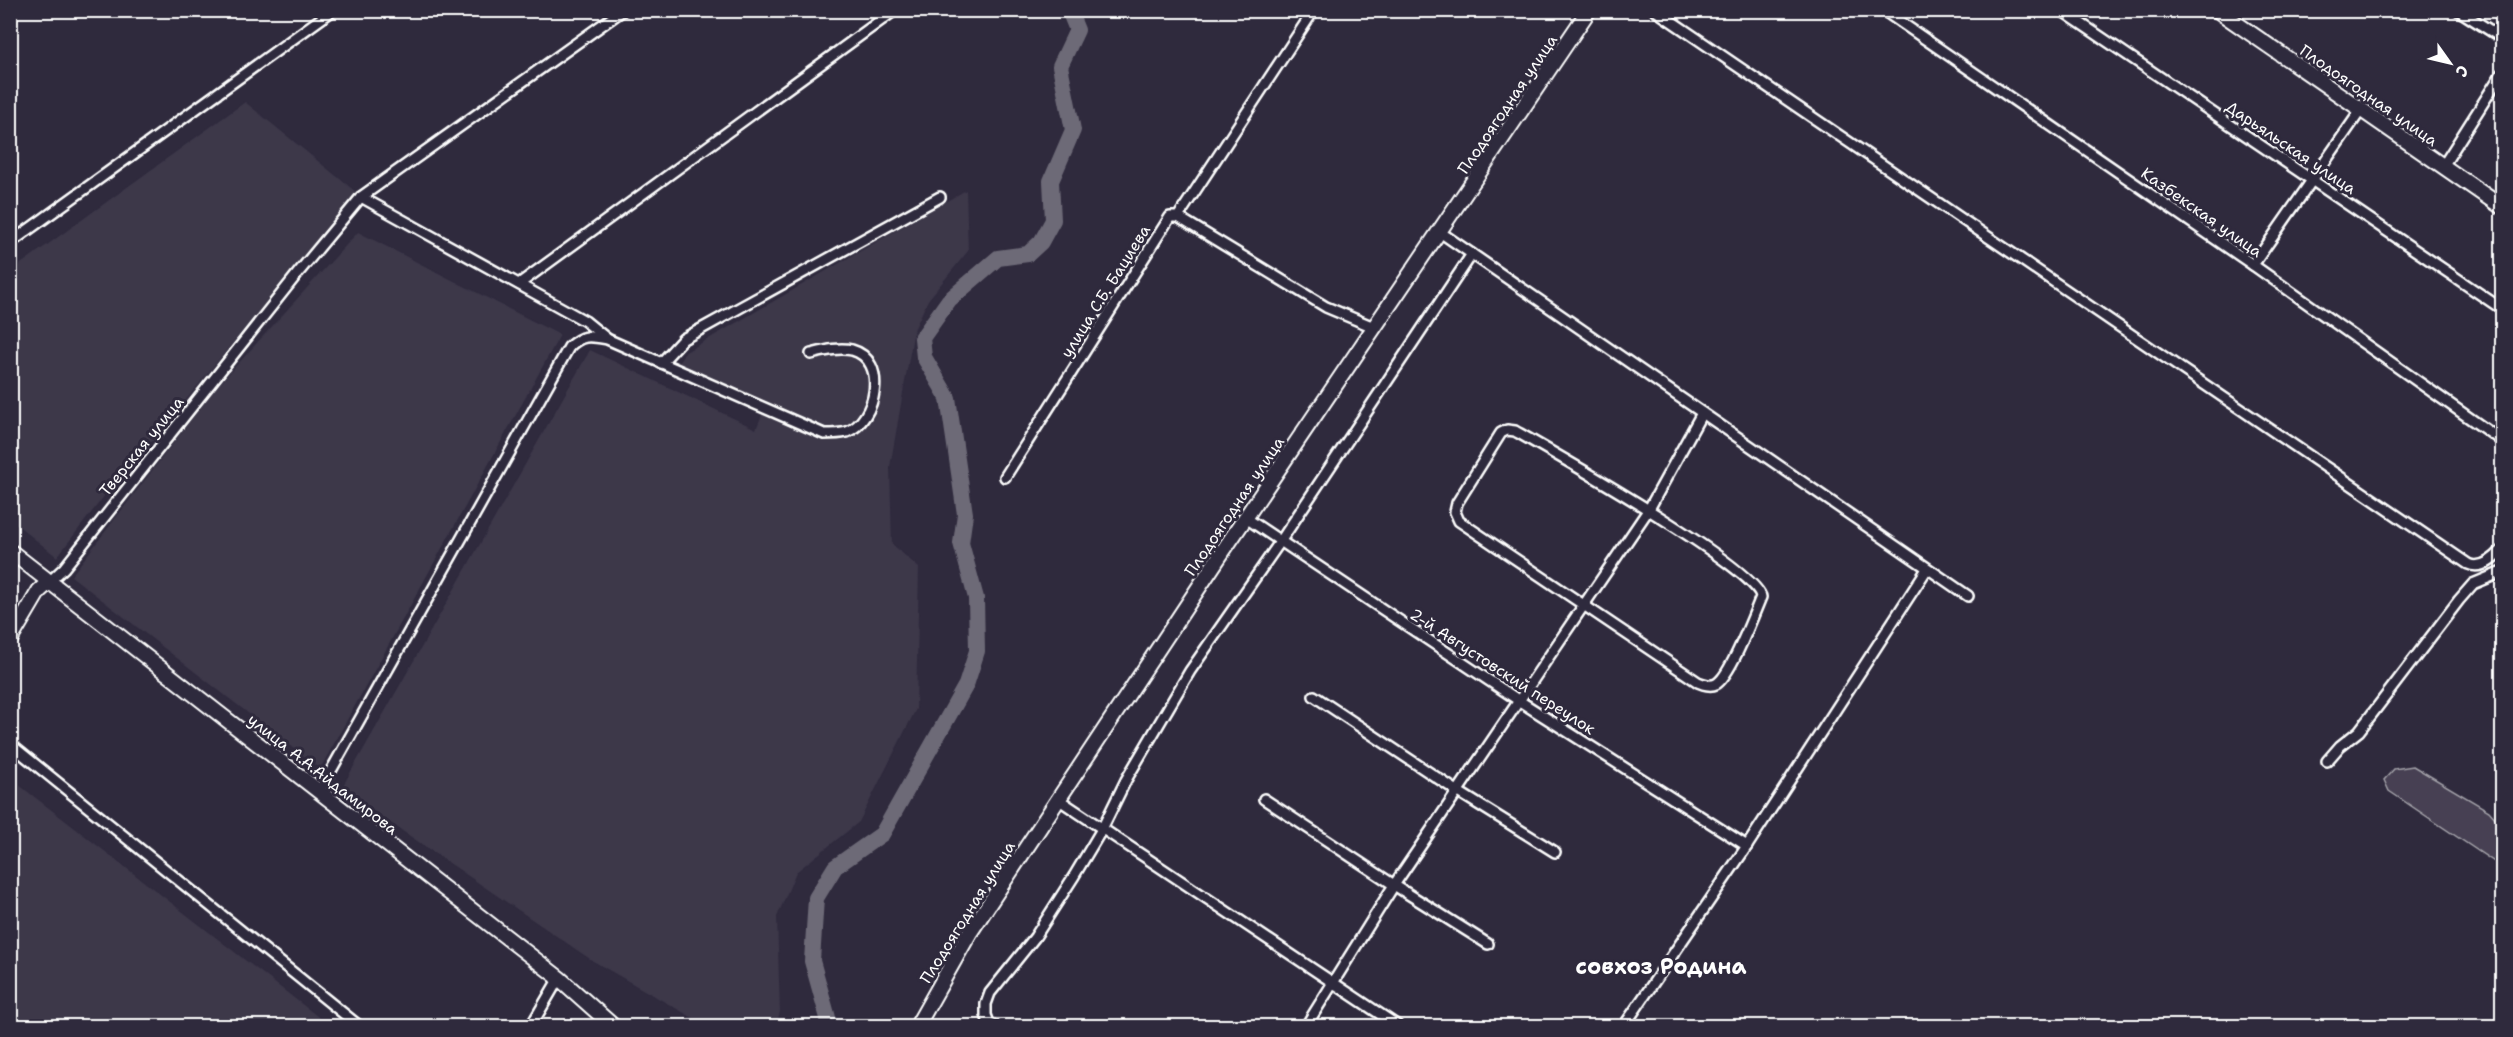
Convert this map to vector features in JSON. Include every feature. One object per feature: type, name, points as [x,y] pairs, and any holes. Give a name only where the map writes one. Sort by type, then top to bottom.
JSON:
[{"type":"street","points":[[10,243],[333,10]]},
{"type":"street","name":"Тверская улица","points":[[10,640],[39,591],[64,568],[361,197],[623,10]]},
{"type":"street","points":[[519,284],[895,10]]},
{"type":"street","name":"улица С.Б. Бациева","points":[[1005,477],[1170,217],[1178,217],[1314,10]]},
{"type":"street","name":"Плодоягодная улица","points":[[917,1026],[969,934],[1589,10]]},
{"type":"street","points":[[1655,10],[2475,567],[2489,562],[2502,550]]},
{"type":"street","name":"Казбекская улица","points":[[1883,10],[2253,265],[2502,441]]},
{"type":"street","name":"Дарьяльская улица","points":[[2061,10],[2502,309]]},
{"type":"street","name":"Плодоягодная улица","points":[[2217,10],[2502,207]]},
{"type":"street","points":[[2458,10],[2502,38]]},
{"type":"street","points":[[2443,166],[2502,73]]},
{"type":"street","points":[[2253,265],[2361,110]]},
{"type":"street","points":[[361,197],[585,321],[607,339]]},
{"type":"street","points":[[662,363],[683,339],[940,197]]},
{"type":"street","points":[[1178,217],[1326,307],[1376,328]]},
{"type":"street","points":[[1440,232],[1968,596]]},
{"type":"street","points":[[995,1026],[989,1023],[986,1015],[986,1004],[990,993],[1035,937],[1102,829],[1126,780],[1190,671],[1280,542],[1472,254]]},
{"type":"street","points":[[319,792],[569,346],[578,338],[588,335],[607,339],[824,434],[847,432],[858,425],[867,414],[873,398],[875,383],[870,363],[863,355],[852,350],[839,349],[811,354]]},
{"type":"street","points":[[1306,1026],[1394,885],[1649,509],[1701,413]]},
{"type":"street","points":[[1506,430],[1515,431],[1649,509],[1718,557],[1759,588],[1761,593],[1724,677],[1716,685],[1708,686],[1698,682],[1459,521],[1455,512],[1457,502],[1500,434],[1506,430]]},
{"type":"street","name":"2-й Августовский переулок","points":[[1246,518],[1518,700],[1747,846]]},
{"type":"street","name":"улица А.А.Айдамирова","points":[[10,551],[559,978],[613,1026]]},
{"type":"street","points":[[1623,1026],[1747,846],[1927,569]]},
{"type":"street","points":[[2328,762],[2340,746],[2359,732],[2473,584],[2502,572]]},
{"type":"street","points":[[1314,696],[1457,791],[1555,852]]},
{"type":"street","points":[[10,744],[357,1026]]},
{"type":"street","points":[[1059,799],[1398,1026]]},
{"type":"street","points":[[1264,799],[1488,944]]},
{"type":"street","points":[[531,1026],[559,978]]},
{"type":"shaded area","points":[[245,102],[356,192],[124,476],[119,477],[57,557],[11,520],[11,271]]},
{"type":"shaded area","points":[[966,190],[968,251],[928,300],[914,330],[890,467],[892,544],[919,568],[916,709],[859,822],[796,872],[777,917],[780,1012],[776,1026],[707,1026],[593,961],[341,789],[590,350],[756,429],[766,405],[678,365],[684,353]]},
{"type":"shaded area","points":[[358,232],[560,335],[320,769],[71,576],[214,390]]},
{"type":"shaded area","points":[[2413,766],[2489,811],[2502,826],[2502,867],[2389,791],[2384,780],[2394,769]]},
{"type":"shaded area","points":[[10,778],[71,825],[330,1026],[11,1026]]},
{"type":"waterway","points":[[826,1026],[828,1018],[812,961],[816,898],[835,867],[882,834],[966,685],[977,651],[976,598],[961,543],[965,514],[948,398],[924,357],[922,338],[949,300],[998,258],[1028,254],[1041,242],[1053,220],[1051,181],[1073,130],[1060,66],[1077,30],[1070,13],[1073,10]]},
{"type":"district","name":"совхоз Родина","points":[[1661,966]]}]
